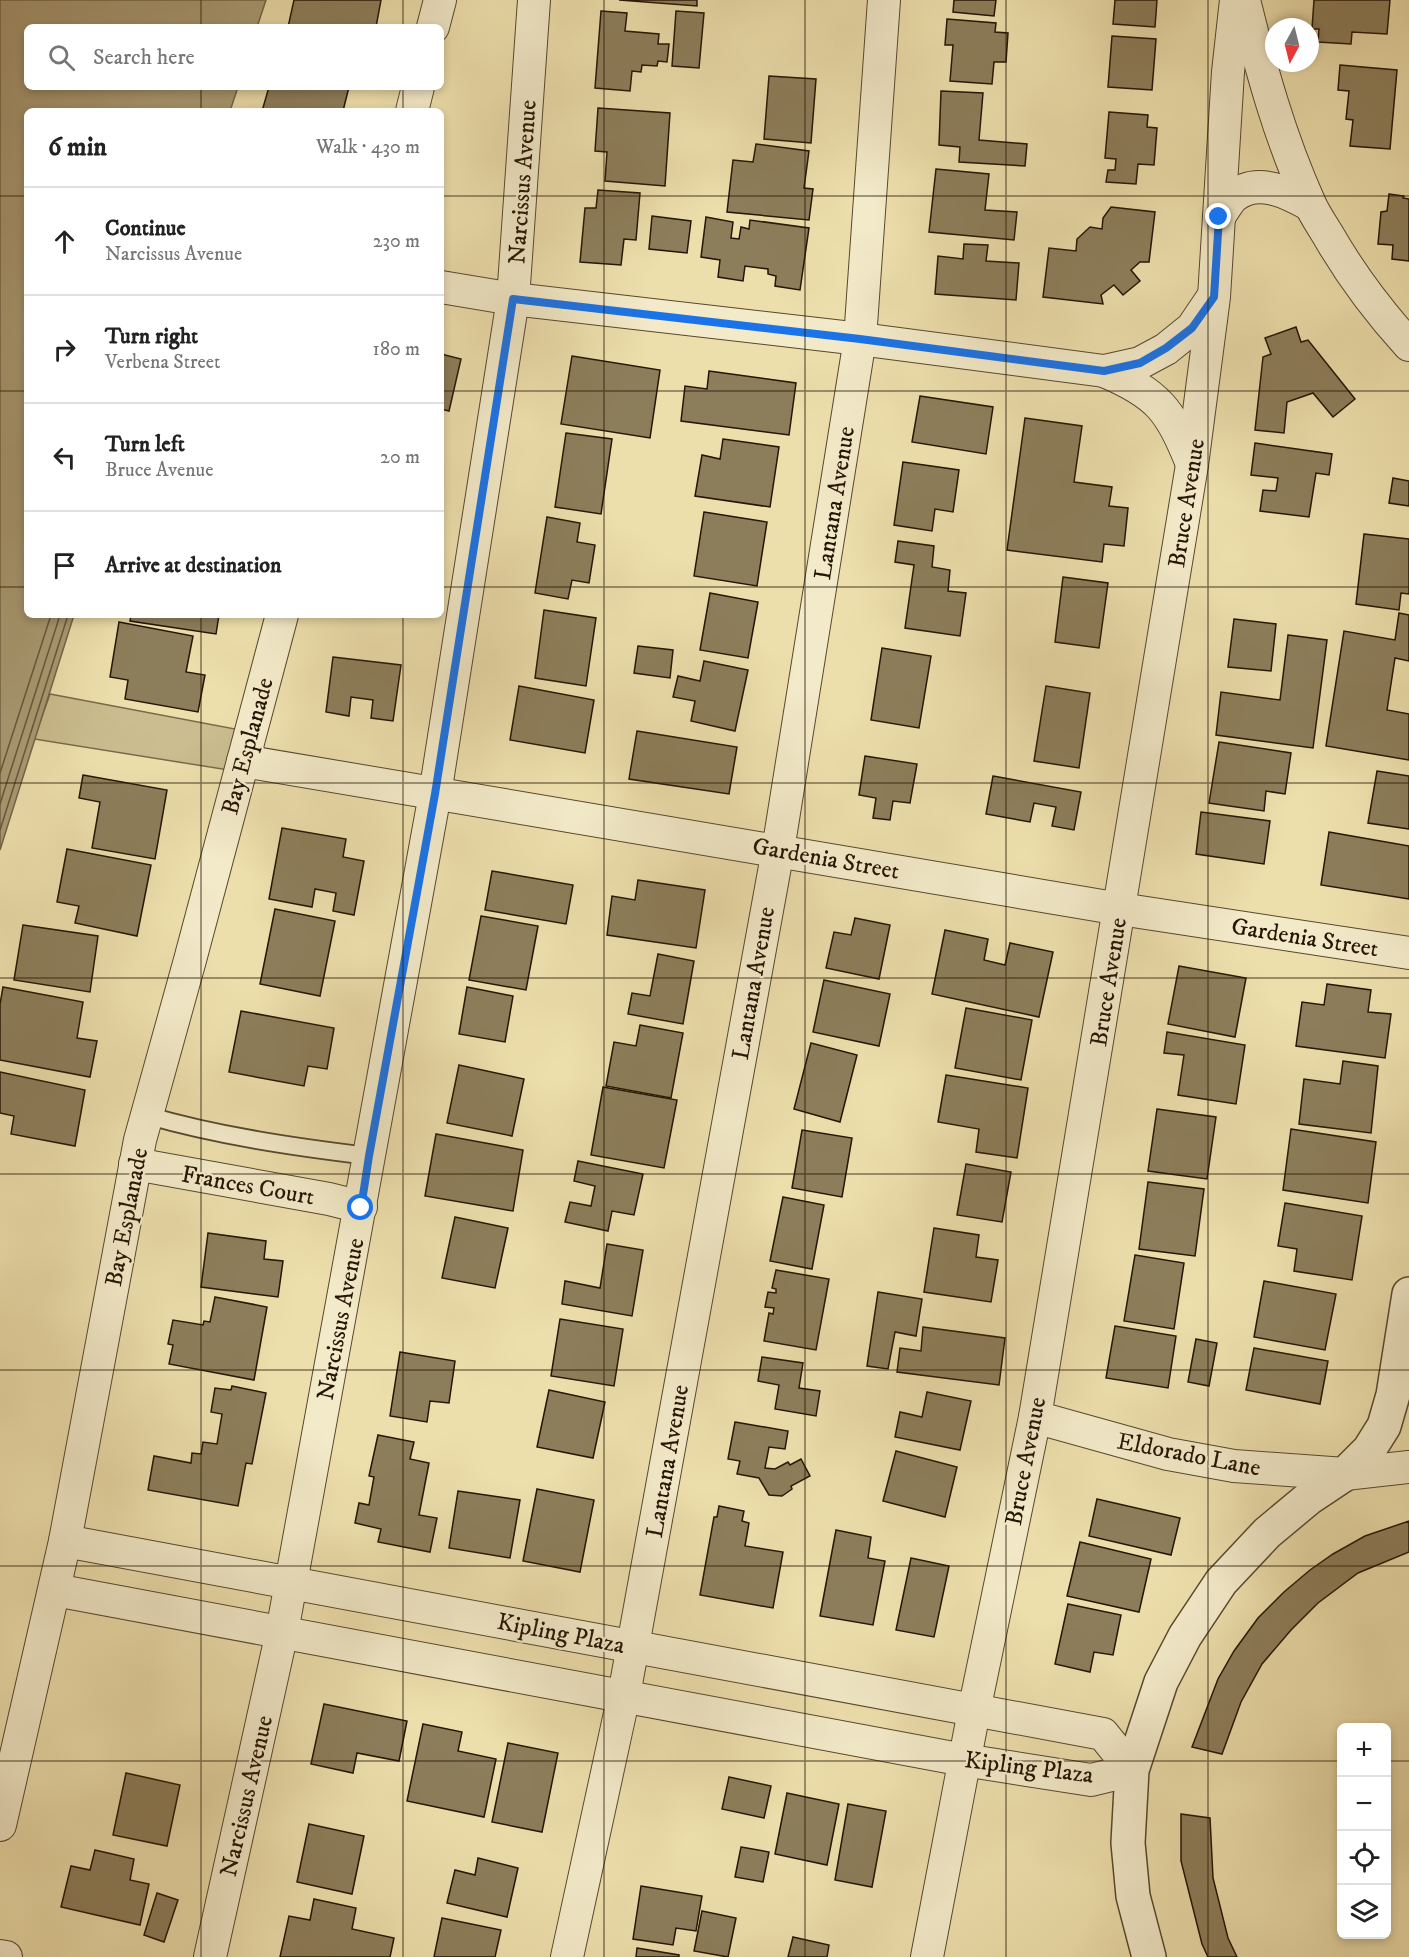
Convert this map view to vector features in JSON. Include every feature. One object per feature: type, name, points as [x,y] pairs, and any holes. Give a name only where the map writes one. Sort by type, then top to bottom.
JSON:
[{"type":"street","points":[[434,24],[440,0]]},
{"type":"street","name":"Narcissus Avenue","points":[[210,1957],[282,1632],[435,794],[513,299],[534,0]]},
{"type":"street","name":"Lantana Avenue","points":[[567,1957],[624,1695],[778,850],[860,339],[884,0]]},
{"type":"street","name":"Bruce Avenue","points":[[927,1957],[964,1760],[1035,1417],[1192,465],[1214,297],[1228,72],[1236,0]]},
{"type":"street","points":[[1244,0],[1261,69],[1281,132],[1310,205],[1342,260],[1376,307],[1409,345]]},
{"type":"street","points":[[413,108],[417,90]]},
{"type":"street","points":[[1219,217],[1234,196],[1252,188],[1268,187],[1287,192],[1310,205]]},
{"type":"street","points":[[444,288],[513,299],[860,339],[1104,371],[1133,383],[1159,402],[1179,431],[1192,465]]},
{"type":"street","points":[[1104,371],[1140,363],[1166,348],[1192,328],[1214,297]]},
{"type":"street","name":"Bay Esplanade","points":[[0,1825],[55,1590],[146,1115],[281,618]]},
{"type":"street","name":"Gardenia Street","points":[[243,761],[1120,909],[1409,953]]},
{"type":"street","name":"Frances Court","points":[[135,1164],[329,1199],[361,1208]]},
{"type":"street","points":[[1149,1957],[1133,1896],[1128,1843],[1132,1770],[1161,1682],[1185,1636],[1221,1582],[1267,1533],[1309,1498],[1345,1474],[1369,1450],[1384,1426],[1393,1395],[1409,1294]]},
{"type":"street","name":"Eldorado Lane","points":[[1035,1417],[1168,1454],[1234,1466],[1345,1474],[1409,1467]]},
{"type":"street","name":"Kipling Plaza","points":[[55,1590],[964,1760],[1091,1780],[1132,1770],[1103,1734],[65,1541]]},
{"type":"street","points":[[0,1956],[6,1957]]},
{"type":"lane","points":[[146,1115],[184,1126],[369,1156]]},
{"type":"shaded area","points":[[50,694],[251,732],[241,772],[34,739]]},
{"type":"water","points":[[0,0],[266,0],[258,24],[24,24],[24,90],[237,90],[231,108],[24,108],[24,618],[73,618],[0,850]]},
{"type":"building","points":[[294,0],[381,0],[377,24],[289,24]]},
{"type":"building","points":[[619,0],[697,0],[697,6]]},
{"type":"building","points":[[954,0],[996,0],[994,16],[953,12]]},
{"type":"building","points":[[1115,0],[1157,0],[1155,27],[1113,24]]},
{"type":"building","points":[[1314,0],[1390,0],[1387,34],[1352,32],[1351,44],[1319,42],[1319,18],[1313,18]]},
{"type":"building","points":[[601,11],[627,13],[625,31],[659,34],[658,44],[669,44],[667,62],[658,61],[657,66],[642,65],[641,72],[632,71],[630,91],[595,88]]},
{"type":"building","points":[[676,11],[704,13],[699,68],[672,66]]},
{"type":"building","points":[[947,19],[996,23],[995,32],[1008,33],[1006,62],[994,62],[992,84],[950,81],[953,45],[945,45]]},
{"type":"building","points":[[1112,36],[1156,39],[1152,90],[1108,87]]},
{"type":"building","points":[[1340,65],[1397,70],[1390,149],[1350,146],[1353,120],[1346,119],[1349,91],[1338,90]]},
{"type":"building","points":[[769,76],[816,79],[811,143],[764,139]]},
{"type":"building","points":[[268,90],[348,90],[344,108],[263,108]]},
{"type":"building","points":[[941,91],[983,93],[979,140],[1027,144],[1025,166],[959,162],[960,147],[939,145]]},
{"type":"building","points":[[598,108],[670,113],[665,186],[605,181],[607,152],[595,151]]},
{"type":"building","points":[[1109,112],[1148,115],[1147,127],[1157,128],[1154,165],[1138,164],[1136,184],[1106,182],[1108,170],[1115,170],[1116,159],[1105,158]]},
{"type":"building","points":[[756,144],[809,151],[804,188],[813,189],[809,220],[727,212],[733,160],[753,162]]},
{"type":"building","points":[[936,169],[989,174],[985,210],[1017,212],[1014,240],[929,232]]},
{"type":"building","points":[[598,190],[640,193],[636,240],[624,239],[621,265],[580,262],[585,208],[596,208]]},
{"type":"building","points":[[1389,194],[1409,199],[1409,261],[1392,259],[1393,245],[1378,244],[1381,212],[1387,211]]},
{"type":"building","points":[[1111,207],[1155,212],[1149,262],[1140,262],[1131,270],[1140,281],[1123,295],[1114,285],[1101,295],[1103,304],[1043,297],[1049,248],[1076,251],[1077,239],[1090,227],[1102,229],[1103,218]]},
{"type":"building","points":[[652,216],[691,221],[687,253],[649,249]]},
{"type":"building","points":[[706,217],[733,222],[731,238],[739,239],[741,227],[749,229],[750,220],[809,228],[800,290],[775,286],[776,276],[768,274],[768,269],[745,266],[743,281],[718,277],[720,260],[701,257]]},
{"type":"building","points":[[964,244],[988,245],[986,261],[1019,263],[1016,300],[935,294],[938,256],[963,259]]},
{"type":"building","points":[[1296,327],[1301,342],[1308,340],[1355,399],[1333,417],[1313,393],[1287,402],[1284,433],[1255,430],[1263,357],[1271,354],[1265,338]]},
{"type":"building","points":[[444,355],[461,359],[449,411],[444,410]]},
{"type":"building","points":[[572,356],[660,370],[650,438],[561,424]]},
{"type":"building","points":[[709,371],[796,383],[789,435],[681,421],[685,386],[707,389]]},
{"type":"building","points":[[920,396],[993,407],[986,454],[912,442]]},
{"type":"building","points":[[1025,418],[1082,426],[1074,482],[1112,487],[1109,506],[1128,508],[1124,546],[1104,544],[1102,562],[1007,550]]},
{"type":"building","points":[[566,433],[612,439],[601,514],[555,507]]},
{"type":"building","points":[[723,439],[779,447],[770,507],[695,496],[702,455],[720,459]]},
{"type":"building","points":[[1255,443],[1332,454],[1329,475],[1316,473],[1309,517],[1260,511],[1263,490],[1276,491],[1278,478],[1251,475]]},
{"type":"building","points":[[903,462],[959,470],[953,512],[935,509],[932,531],[894,525]]},
{"type":"building","points":[[1393,478],[1409,481],[1409,506],[1389,503]]},
{"type":"building","points":[[704,512],[767,522],[757,586],[694,576]]},
{"type":"building","points":[[547,517],[580,523],[577,542],[595,545],[589,583],[572,580],[568,599],[535,593]]},
{"type":"building","points":[[1364,534],[1409,539],[1409,594],[1401,593],[1399,610],[1356,604]]},
{"type":"building","points":[[898,541],[934,546],[932,567],[950,570],[948,591],[966,593],[960,636],[905,628],[914,565],[895,562]]},
{"type":"building","points":[[1063,577],[1108,583],[1099,648],[1055,642]]},
{"type":"building","points":[[710,593],[758,602],[748,658],[700,650]]},
{"type":"building","points":[[544,610],[596,618],[586,686],[535,678]]},
{"type":"building","points":[[1399,613],[1409,615],[1409,661],[1395,658],[1387,710],[1409,714],[1409,760],[1326,746],[1344,631],[1395,640]]},
{"type":"building","points":[[130,618],[219,618],[216,634],[130,621]]},
{"type":"building","points":[[1234,619],[1276,624],[1271,671],[1228,667]]},
{"type":"building","points":[[119,622],[193,636],[186,672],[205,675],[198,712],[125,699],[128,680],[110,677]]},
{"type":"building","points":[[1288,635],[1327,640],[1313,748],[1216,735],[1221,692],[1280,700]]},
{"type":"building","points":[[638,646],[673,650],[670,678],[634,673]]},
{"type":"building","points":[[882,648],[931,656],[919,728],[871,720]]},
{"type":"building","points":[[333,657],[401,665],[393,721],[371,718],[373,700],[351,697],[349,716],[326,712]]},
{"type":"building","points":[[704,661],[748,670],[735,731],[691,721],[695,701],[673,697],[678,676],[700,681]]},
{"type":"building","points":[[519,686],[594,700],[585,753],[510,740]]},
{"type":"building","points":[[1046,686],[1090,693],[1079,768],[1034,761]]},
{"type":"building","points":[[637,731],[737,747],[729,794],[629,779]]},
{"type":"building","points":[[1219,742],[1291,753],[1285,794],[1266,791],[1264,811],[1209,803]]},
{"type":"building","points":[[865,756],[917,764],[910,803],[893,801],[890,820],[873,818],[876,798],[859,795]]},
{"type":"building","points":[[1377,771],[1409,776],[1409,829],[1368,823]]},
{"type":"building","points":[[83,775],[167,790],[155,859],[92,848],[100,802],[79,798]]},
{"type":"building","points":[[993,776],[1081,792],[1074,830],[1052,826],[1056,807],[1034,803],[1030,822],[986,814]]},
{"type":"building","points":[[1201,812],[1270,821],[1264,864],[1196,854]]},
{"type":"building","points":[[282,828],[346,839],[343,857],[364,861],[354,915],[333,911],[336,893],[315,889],[312,907],[269,899]]},
{"type":"building","points":[[1329,832],[1409,846],[1409,899],[1321,885]]},
{"type":"building","points":[[67,849],[151,865],[137,936],[75,923],[79,906],[57,902]]},
{"type":"building","points":[[492,871],[573,885],[566,924],[485,910]]},
{"type":"building","points":[[638,880],[705,890],[696,948],[607,935],[612,896],[635,900]]},
{"type":"building","points":[[275,909],[335,921],[320,996],[260,984]]},
{"type":"building","points":[[481,916],[538,926],[526,990],[469,980]]},
{"type":"building","points":[[855,918],[890,925],[879,979],[826,968],[834,932],[851,935]]},
{"type":"building","points":[[23,925],[98,936],[90,992],[14,980]]},
{"type":"building","points":[[945,930],[988,939],[984,960],[1005,965],[1010,943],[1053,952],[1039,1017],[932,994]]},
{"type":"building","points":[[658,954],[694,961],[683,1024],[628,1014],[632,993],[650,996]]},
{"type":"building","points":[[1179,966],[1246,978],[1235,1037],[1168,1024]]},
{"type":"building","points":[[824,980],[890,994],[879,1046],[813,1032]]},
{"type":"building","points":[[1327,984],[1371,990],[1368,1012],[1391,1014],[1385,1058],[1296,1046],[1302,1002],[1324,1005]]},
{"type":"building","points":[[3,987],[83,1002],[77,1038],[97,1041],[90,1077],[0,1060],[0,1004]]},
{"type":"building","points":[[467,987],[513,996],[505,1042],[459,1034]]},
{"type":"building","points":[[966,1008],[1032,1020],[1021,1080],[955,1068]]},
{"type":"building","points":[[241,1011],[334,1028],[327,1069],[308,1066],[304,1086],[229,1072]]},
{"type":"building","points":[[640,1025],[683,1033],[671,1098],[606,1086],[614,1042],[636,1046]]},
{"type":"building","points":[[1167,1032],[1245,1045],[1236,1104],[1178,1095],[1184,1055],[1164,1053]]},
{"type":"building","points":[[811,1043],[857,1055],[840,1122],[794,1109]]},
{"type":"building","points":[[1343,1061],[1378,1066],[1371,1133],[1299,1124],[1304,1079],[1340,1084]]},
{"type":"building","points":[[459,1065],[524,1079],[512,1136],[447,1123]]},
{"type":"building","points":[[0,1072],[85,1090],[75,1146],[11,1134],[14,1116],[0,1113]]},
{"type":"building","points":[[946,1075],[1028,1088],[1017,1158],[976,1152],[979,1129],[938,1122]]},
{"type":"building","points":[[603,1087],[677,1100],[664,1168],[591,1155]]},
{"type":"building","points":[[1157,1109],[1216,1117],[1207,1179],[1148,1171]]},
{"type":"building","points":[[1291,1129],[1376,1142],[1368,1203],[1283,1190]]},
{"type":"building","points":[[802,1130],[852,1138],[842,1197],[792,1188]]},
{"type":"building","points":[[436,1134],[523,1150],[513,1211],[425,1196]]},
{"type":"building","points":[[578,1161],[643,1174],[634,1215],[612,1211],[608,1231],[565,1222],[570,1202],[591,1206],[595,1186],[574,1181]]},
{"type":"building","points":[[966,1164],[1011,1172],[1002,1222],[957,1215]]},
{"type":"building","points":[[1148,1182],[1204,1189],[1195,1256],[1139,1249]]},
{"type":"building","points":[[783,1197],[824,1205],[812,1269],[770,1261]]},
{"type":"building","points":[[1285,1203],[1362,1216],[1352,1280],[1294,1271],[1297,1249],[1278,1246]]},
{"type":"building","points":[[455,1217],[508,1228],[495,1288],[442,1278]]},
{"type":"building","points":[[934,1228],[979,1235],[976,1257],[998,1260],[991,1302],[924,1292]]},
{"type":"building","points":[[208,1233],[266,1241],[264,1259],[283,1261],[278,1297],[201,1287]]},
{"type":"building","points":[[607,1244],[643,1250],[632,1316],[562,1304],[565,1281],[600,1288]]},
{"type":"building","points":[[1135,1255],[1184,1263],[1174,1329],[1124,1321]]},
{"type":"building","points":[[776,1270],[829,1279],[816,1350],[764,1341],[769,1313],[773,1314],[774,1308],[765,1307],[768,1292],[776,1293],[776,1289],[772,1288]]},
{"type":"building","points":[[1264,1281],[1336,1294],[1325,1350],[1254,1337]]},
{"type":"building","points":[[878,1292],[922,1299],[916,1336],[895,1332],[888,1369],[867,1366]]},
{"type":"building","points":[[215,1297],[267,1307],[254,1380],[169,1364],[173,1345],[168,1344],[173,1320],[203,1325],[204,1321],[210,1322]]},
{"type":"building","points":[[560,1319],[623,1329],[614,1386],[551,1376]]},
{"type":"building","points":[[1115,1326],[1176,1336],[1168,1388],[1106,1378]]},
{"type":"building","points":[[923,1327],[1005,1338],[999,1385],[897,1372],[900,1348],[921,1351]]},
{"type":"building","points":[[1196,1339],[1217,1343],[1209,1386],[1188,1382]]},
{"type":"building","points":[[1254,1348],[1328,1361],[1320,1404],[1246,1390]]},
{"type":"building","points":[[400,1352],[455,1361],[449,1403],[430,1401],[427,1422],[390,1416]]},
{"type":"building","points":[[762,1357],[803,1363],[799,1388],[820,1391],[816,1416],[775,1409],[779,1385],[758,1381]]},
{"type":"building","points":[[232,1386],[266,1393],[252,1464],[246,1463],[238,1506],[148,1490],[154,1456],[191,1463],[192,1453],[201,1454],[203,1442],[217,1444],[222,1414],[211,1412],[215,1388],[231,1390]]},
{"type":"building","points":[[549,1390],[605,1402],[593,1458],[537,1447]]},
{"type":"building","points":[[927,1392],[971,1401],[960,1450],[895,1437],[900,1412],[922,1417]]},
{"type":"building","points":[[735,1422],[788,1431],[785,1449],[769,1447],[765,1468],[775,1469],[788,1462],[790,1465],[801,1459],[810,1476],[791,1486],[792,1489],[782,1496],[769,1495],[759,1478],[737,1474],[740,1461],[728,1459]]},
{"type":"building","points":[[378,1435],[414,1442],[410,1459],[429,1463],[419,1515],[437,1518],[430,1552],[378,1542],[381,1529],[355,1523],[359,1503],[369,1505],[374,1477],[369,1476]]},
{"type":"building","points":[[896,1451],[957,1467],[945,1517],[883,1501]]},
{"type":"building","points":[[537,1489],[594,1500],[580,1572],[523,1561]]},
{"type":"building","points":[[458,1491],[520,1500],[510,1558],[449,1548]]},
{"type":"building","points":[[1097,1499],[1180,1518],[1171,1555],[1089,1536]]},
{"type":"building","points":[[719,1506],[744,1511],[742,1521],[749,1523],[745,1546],[783,1552],[773,1608],[700,1595],[714,1517],[717,1517]]},
{"type":"building","points":[[1409,1521],[1409,1552],[1358,1573],[1318,1603],[1262,1664],[1241,1702],[1222,1754],[1192,1747],[1218,1679],[1234,1651],[1258,1618],[1284,1592],[1333,1554],[1365,1536]]},
{"type":"building","points":[[836,1530],[871,1537],[868,1558],[885,1561],[873,1625],[820,1616]]},
{"type":"building","points":[[1080,1542],[1151,1559],[1139,1612],[1067,1596]]},
{"type":"building","points":[[911,1558],[949,1566],[934,1637],[896,1630]]},
{"type":"building","points":[[1068,1604],[1121,1615],[1113,1655],[1094,1652],[1090,1672],[1055,1664]]},
{"type":"building","points":[[324,1704],[407,1721],[399,1761],[357,1753],[353,1773],[311,1764]]},
{"type":"building","points":[[423,1724],[462,1732],[458,1751],[496,1759],[484,1817],[407,1801]]},
{"type":"building","points":[[508,1743],[558,1753],[542,1832],[492,1822]]},
{"type":"building","points":[[126,1773],[180,1785],[167,1846],[113,1835]]},
{"type":"building","points":[[729,1777],[771,1786],[764,1818],[722,1809]]},
{"type":"building","points":[[787,1793],[839,1804],[827,1865],[775,1854]]},
{"type":"building","points":[[848,1804],[886,1811],[872,1887],[835,1880]]},
{"type":"building","points":[[1181,1814],[1210,1818],[1213,1878],[1228,1938],[1237,1957],[1208,1957],[1202,1944],[1181,1861]]},
{"type":"building","points":[[309,1824],[364,1836],[352,1894],[297,1882]]},
{"type":"building","points":[[741,1847],[769,1852],[763,1882],[735,1877]]},
{"type":"building","points":[[95,1850],[134,1859],[130,1880],[149,1884],[140,1925],[61,1907],[71,1866],[90,1870]]},
{"type":"building","points":[[478,1858],[518,1868],[507,1917],[447,1903],[455,1870],[475,1875]]},
{"type":"building","points":[[641,1886],[702,1896],[696,1931],[676,1928],[673,1945],[633,1939]]},
{"type":"building","points":[[157,1893],[178,1900],[164,1942],[144,1935]]},
{"type":"building","points":[[314,1899],[356,1908],[352,1929],[394,1938],[390,1957],[280,1957],[289,1916],[310,1920]]},
{"type":"building","points":[[702,1911],[736,1918],[728,1957],[694,1951]]},
{"type":"building","points":[[442,1918],[501,1930],[495,1957],[434,1957]]},
{"type":"building","points":[[793,1937],[829,1945],[827,1957],[788,1957]]},
{"type":"building","points":[[637,1948],[679,1955],[679,1957],[636,1957]]},
{"type":"route","points":[[361,1208],[435,794],[513,299],[860,339],[1104,371],[1140,363],[1166,348],[1192,328],[1214,297],[1219,217]]}]
